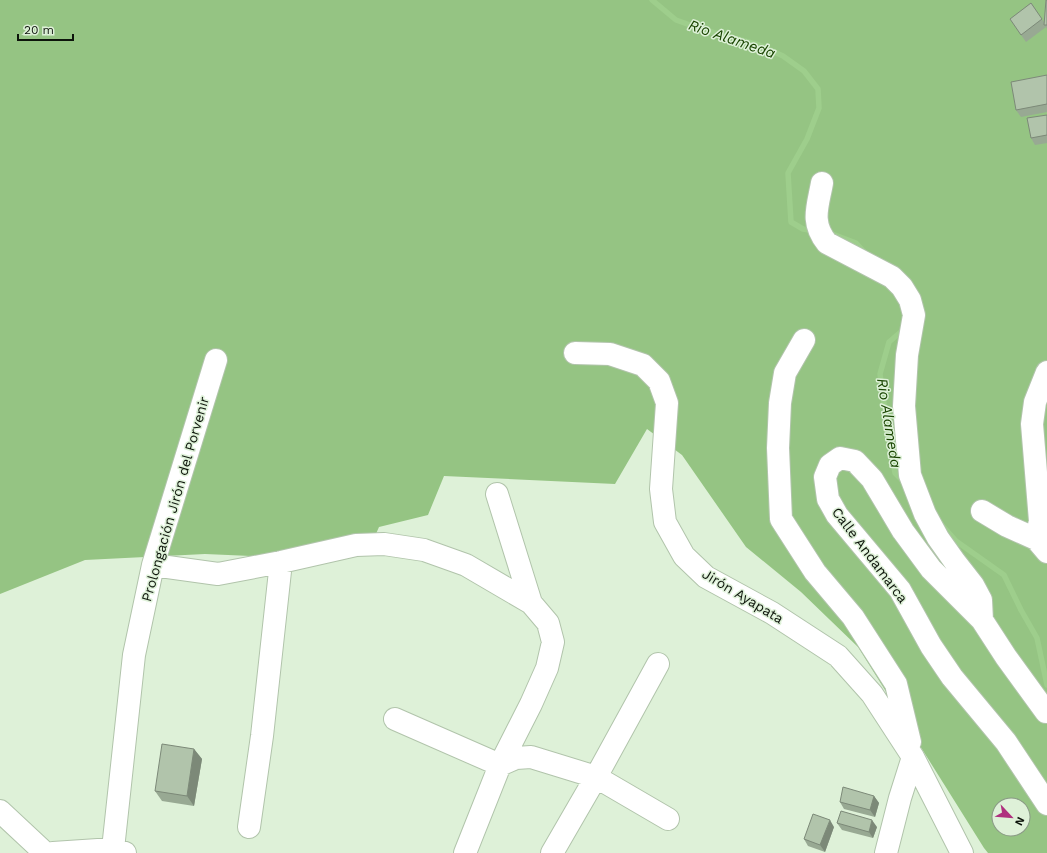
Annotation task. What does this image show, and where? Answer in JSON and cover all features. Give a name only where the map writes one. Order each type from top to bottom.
[{"type":"street","points":[[822,183],[816,213],[816,222],[820,234],[827,243],[892,277],[902,287],[910,300],[914,315],[908,355],[904,406],[910,474],[925,514],[938,538],[973,585],[980,600],[982,620]]},
{"type":"street","points":[[804,340],[785,374],[780,403],[778,448],[781,519],[815,572],[853,617],[896,684],[913,757],[900,798],[886,853]]},
{"type":"street","name":"Jirón Ayapata","points":[[575,353],[610,354],[644,365],[659,381],[667,403],[662,489],[665,522],[684,556],[706,577],[772,613],[838,656],[872,694],[913,757],[962,853]]},
{"type":"street","name":"Prolongación Jirón del Porvenir","points":[[116,852],[134,655],[153,565],[216,360]]},
{"type":"street","points":[[1042,545],[1032,424],[1034,402],[1047,372]]},
{"type":"street","name":"Calle Andamarca","points":[[1046,712],[1006,657],[982,620],[931,569],[903,531],[872,479],[855,461],[840,458],[830,465],[825,478],[828,499],[837,515],[900,590],[931,646],[952,677],[1006,742],[1047,804]]},
{"type":"street","points":[[497,494],[531,603]]},
{"type":"street","points":[[982,511],[1042,545]]},
{"type":"street","points":[[153,565],[218,574],[281,562],[356,545],[384,544],[424,550],[466,565],[531,603],[548,623],[553,642],[547,668],[531,704],[500,765],[465,853]]},
{"type":"street","points":[[249,827],[262,736],[281,562]]},
{"type":"street","points":[[552,853],[658,664]]},
{"type":"street","points":[[395,719],[500,765],[516,758],[531,756],[596,776],[668,819]]},
{"type":"street","points":[[0,811],[45,853]]},
{"type":"street","points":[[53,853],[116,852]]},
{"type":"green space","points":[[0,0],[1047,0],[1047,853],[988,853],[858,647],[801,592],[746,547],[682,455],[647,429],[615,484],[444,476],[428,515],[379,527],[368,552],[251,556],[205,554],[85,560],[0,594]]},
{"type":"building","points":[[1046,0],[1047,25],[1044,25]]},
{"type":"building","points":[[1031,3],[1042,19],[1021,35],[1010,19]]},
{"type":"building","points":[[1047,75],[1047,104],[1016,110],[1011,82]]},
{"type":"building","points":[[1047,115],[1047,135],[1031,138],[1027,118]]},
{"type":"building","points":[[162,744],[194,749],[187,796],[155,791]]},
{"type":"building","points":[[843,787],[874,796],[870,810],[840,802]]},
{"type":"building","points":[[841,811],[872,820],[869,832],[837,823]]},
{"type":"building","points":[[813,814],[830,820],[820,845],[804,839]]},
{"type":"waterway","name":"Rio Alameda","points":[[652,0],[676,20],[704,30],[759,45],[783,56],[804,71],[818,89],[819,108],[807,139],[788,173],[791,222],[803,229],[815,231]]},
{"type":"waterway","name":"Rio Alameda","points":[[827,232],[856,243],[866,254]]},
{"type":"waterway","name":"Rio Alameda","points":[[903,326],[903,330],[889,342],[880,374],[895,473],[904,482]]},
{"type":"waterway","name":"Rio Alameda","points":[[941,524],[956,541],[1004,575],[1037,638],[1047,685]]}]
